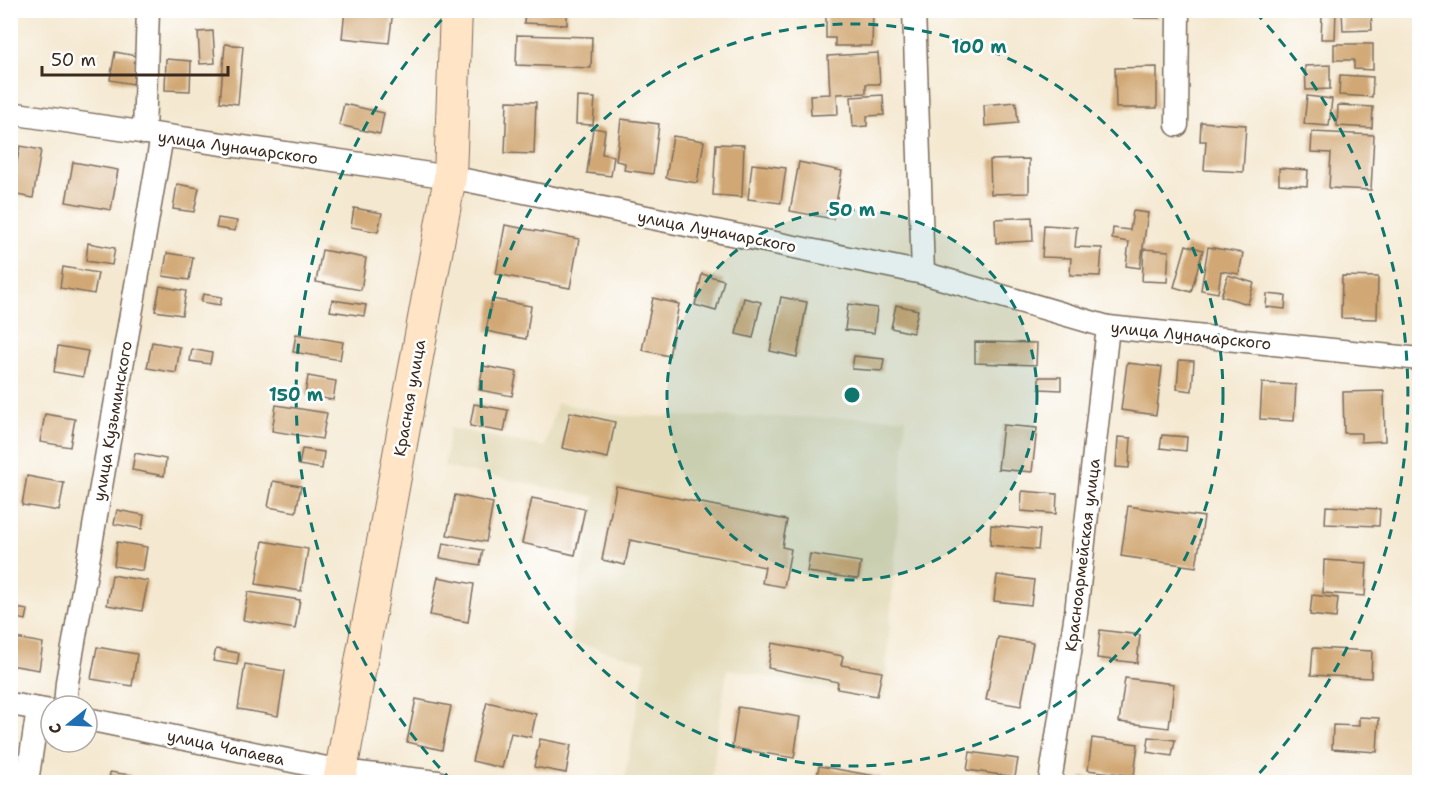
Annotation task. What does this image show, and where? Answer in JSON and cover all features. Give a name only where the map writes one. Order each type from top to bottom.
[{"type":"main road","name":"Красная улица","points":[[340,777],[450,177],[456,10]]},
{"type":"street","name":"улица Кузьминского","points":[[66,694],[153,134],[148,10]]},
{"type":"street","points":[[914,10],[923,273]]},
{"type":"street","points":[[1177,125],[1178,10]]},
{"type":"street","name":"улица Луначарского","points":[[10,113],[450,177],[923,273],[1108,327],[1419,359]]},
{"type":"street","name":"Красноармейская улица","points":[[1050,783],[1076,613],[1108,327]]},
{"type":"street","points":[[10,704],[39,709]]},
{"type":"street","name":"улица Чапаева","points":[[99,722],[340,777],[438,783]]},
{"type":"street","points":[[27,783],[39,731]]},
{"type":"shaded area","points":[[557,403],[625,416],[906,418],[884,699],[727,669],[711,782],[624,782],[646,661],[569,642],[595,497],[444,467],[450,428],[545,447]]},
{"type":"building","points":[[345,10],[393,10],[389,43],[342,38]]},
{"type":"building","points":[[525,10],[567,10],[567,25],[524,23]]},
{"type":"building","points":[[826,10],[873,10],[872,46],[835,46],[835,38],[826,38]]},
{"type":"building","points":[[970,10],[997,10],[997,14],[970,15]]},
{"type":"building","points":[[1134,10],[1159,10],[1159,18],[1134,18]]},
{"type":"building","points":[[1312,10],[1336,10],[1335,39],[1321,39],[1322,15],[1312,15]]},
{"type":"building","points":[[1342,10],[1371,10],[1372,30],[1343,31]]},
{"type":"building","points":[[213,31],[215,63],[200,64],[198,32]]},
{"type":"building","points":[[517,35],[592,37],[591,68],[516,65]]},
{"type":"building","points":[[225,44],[243,46],[238,104],[220,102]]},
{"type":"building","points":[[1334,44],[1373,44],[1373,70],[1354,69],[1354,60],[1334,60]]},
{"type":"building","points":[[115,52],[137,56],[133,84],[110,80]]},
{"type":"building","points":[[878,53],[880,84],[866,84],[866,93],[837,94],[838,114],[811,115],[810,95],[830,94],[828,56]]},
{"type":"building","points":[[166,59],[191,61],[190,91],[165,90]]},
{"type":"building","points":[[1330,65],[1330,89],[1306,90],[1305,66]]},
{"type":"building","points":[[1157,67],[1157,108],[1116,108],[1115,68]]},
{"type":"building","points":[[1340,75],[1373,77],[1372,97],[1339,95]]},
{"type":"building","points":[[883,95],[884,115],[867,116],[867,126],[853,127],[851,97]]},
{"type":"building","points":[[1307,96],[1332,99],[1329,126],[1304,124]]},
{"type":"building","points":[[577,97],[595,98],[593,125],[576,124]]},
{"type":"building","points":[[507,101],[536,102],[534,154],[505,153]]},
{"type":"building","points":[[1016,102],[1018,123],[985,126],[984,105]]},
{"type":"building","points":[[344,104],[384,113],[380,134],[339,125]]},
{"type":"building","points":[[1338,105],[1373,107],[1372,128],[1337,126]]},
{"type":"building","points":[[621,119],[659,124],[653,174],[624,170],[625,163],[616,161]]},
{"type":"building","points":[[1201,122],[1246,125],[1243,172],[1204,170],[1206,141],[1200,141]]},
{"type":"building","points":[[593,128],[605,130],[602,154],[614,156],[611,176],[587,173]]},
{"type":"building","points":[[1312,132],[1374,135],[1371,190],[1329,188],[1331,153],[1311,152]]},
{"type":"building","points":[[673,136],[704,141],[697,183],[666,178]]},
{"type":"building","points":[[716,144],[744,145],[742,197],[713,195]]},
{"type":"building","points":[[20,146],[41,150],[33,198],[11,194]]},
{"type":"building","points":[[1029,159],[1029,193],[991,194],[990,160]]},
{"type":"building","points":[[73,162],[118,170],[111,210],[66,202]]},
{"type":"building","points":[[799,162],[842,171],[833,219],[790,211]]},
{"type":"building","points":[[752,164],[786,168],[781,203],[748,199]]},
{"type":"building","points":[[1279,168],[1308,170],[1307,186],[1279,184]]},
{"type":"building","points":[[177,184],[199,188],[194,212],[173,209]]},
{"type":"building","points":[[354,208],[382,213],[378,232],[351,227]]},
{"type":"building","points":[[1133,211],[1148,213],[1140,268],[1126,266],[1129,242],[1112,239],[1113,228],[1130,230]]},
{"type":"building","points":[[1032,217],[1033,241],[996,243],[995,219]]},
{"type":"building","points":[[218,218],[237,221],[235,231],[216,228]]},
{"type":"building","points":[[505,225],[579,239],[570,288],[496,274]]},
{"type":"building","points":[[1044,225],[1077,227],[1075,247],[1102,248],[1100,276],[1070,275],[1071,258],[1042,257]]},
{"type":"building","points":[[88,243],[115,248],[112,265],[86,261]]},
{"type":"building","points":[[1186,245],[1203,250],[1191,292],[1174,287]]},
{"type":"building","points":[[1208,247],[1243,253],[1239,274],[1221,271],[1218,293],[1201,290]]},
{"type":"building","points":[[1144,249],[1169,251],[1167,282],[1142,281]]},
{"type":"building","points":[[322,250],[366,258],[361,290],[316,282]]},
{"type":"building","points":[[167,253],[193,257],[189,280],[163,276]]},
{"type":"building","points":[[63,267],[98,273],[94,294],[60,288]]},
{"type":"building","points":[[702,274],[724,280],[716,311],[695,305]]},
{"type":"building","points":[[1228,275],[1254,283],[1248,304],[1221,296]]},
{"type":"building","points":[[1342,276],[1378,277],[1377,319],[1341,318]]},
{"type":"building","points":[[160,286],[186,291],[182,315],[155,311]]},
{"type":"building","points":[[203,294],[222,297],[220,305],[201,302]]},
{"type":"building","points":[[1267,294],[1286,296],[1285,309],[1266,307]]},
{"type":"building","points":[[781,297],[807,302],[797,357],[770,351]]},
{"type":"building","points":[[653,298],[679,304],[669,356],[642,350]]},
{"type":"building","points":[[744,298],[761,302],[753,338],[736,334]]},
{"type":"building","points":[[492,299],[531,306],[526,339],[486,331]]},
{"type":"building","points":[[332,300],[366,305],[364,316],[330,311]]},
{"type":"building","points":[[848,304],[877,308],[874,333],[845,330]]},
{"type":"building","points":[[896,305],[918,310],[913,333],[891,328]]},
{"type":"building","points":[[296,334],[343,342],[340,360],[293,352]]},
{"type":"building","points":[[152,342],[180,347],[176,373],[147,368]]},
{"type":"building","points":[[975,342],[1037,343],[1036,365],[975,363]]},
{"type":"building","points":[[58,346],[88,351],[83,377],[54,372]]},
{"type":"building","points":[[192,349],[212,353],[210,364],[190,361]]},
{"type":"building","points":[[854,356],[884,359],[882,371],[852,369]]},
{"type":"building","points":[[1179,360],[1194,361],[1192,391],[1177,389]]},
{"type":"building","points":[[1127,363],[1162,367],[1156,415],[1121,410]]},
{"type":"building","points":[[483,366],[517,372],[512,396],[479,390]]},
{"type":"building","points":[[308,376],[336,381],[333,400],[305,395]]},
{"type":"building","points":[[1039,377],[1061,377],[1061,390],[1039,389]]},
{"type":"building","points":[[1262,383],[1296,385],[1294,421],[1260,419]]},
{"type":"building","points":[[1384,391],[1385,441],[1361,442],[1361,433],[1344,433],[1343,392]]},
{"type":"building","points":[[474,404],[508,410],[504,432],[470,426]]},
{"type":"building","points":[[276,405],[327,413],[322,439],[272,431]]},
{"type":"building","points":[[570,412],[615,422],[608,458],[562,448]]},
{"type":"building","points":[[45,414],[75,419],[70,447],[40,442]]},
{"type":"building","points":[[1003,425],[1037,428],[1032,472],[998,469]]},
{"type":"building","points":[[1162,435],[1187,437],[1186,451],[1160,448]]},
{"type":"building","points":[[1118,437],[1131,438],[1129,468],[1116,467]]},
{"type":"building","points":[[302,449],[324,452],[322,469],[299,465]]},
{"type":"building","points":[[135,453],[166,459],[164,476],[132,470]]},
{"type":"building","points":[[27,476],[64,483],[59,511],[22,505]]},
{"type":"building","points":[[273,481],[301,486],[296,512],[268,507]]},
{"type":"building","points":[[616,486],[787,520],[782,547],[791,549],[784,587],[762,583],[765,567],[630,540],[625,565],[602,560]]},
{"type":"building","points":[[1022,491],[1057,494],[1056,514],[1021,511]]},
{"type":"building","points":[[455,495],[493,503],[486,542],[447,535]]},
{"type":"building","points":[[532,498],[585,509],[575,555],[522,543]]},
{"type":"building","points":[[1128,506],[1204,517],[1196,567],[1121,556]]},
{"type":"building","points":[[1326,506],[1380,509],[1379,526],[1325,524]]},
{"type":"building","points":[[117,510],[144,515],[142,529],[114,524]]},
{"type":"building","points":[[991,525],[1040,530],[1038,550],[990,545]]},
{"type":"building","points":[[263,541],[308,549],[301,591],[256,584]]},
{"type":"building","points":[[117,542],[147,547],[143,571],[114,566]]},
{"type":"building","points":[[443,543],[483,550],[480,565],[440,558]]},
{"type":"building","points":[[810,554],[861,562],[858,579],[807,572]]},
{"type":"building","points":[[1324,560],[1367,563],[1365,596],[1323,593]]},
{"type":"building","points":[[112,575],[148,581],[142,611],[107,605]]},
{"type":"building","points":[[997,575],[1034,580],[1031,605],[994,601]]},
{"type":"building","points":[[438,577],[474,584],[468,622],[430,615]]},
{"type":"building","points":[[248,592],[300,600],[295,629],[243,620]]},
{"type":"building","points":[[1312,595],[1338,598],[1336,618],[1310,615]]},
{"type":"building","points":[[10,607],[28,610],[26,620],[10,617]]},
{"type":"building","points":[[1100,630],[1140,635],[1137,663],[1097,658]]},
{"type":"building","points":[[10,637],[43,643],[39,670],[10,665]]},
{"type":"building","points":[[998,637],[1033,643],[1021,706],[986,700]]},
{"type":"building","points":[[772,643],[843,656],[841,665],[882,672],[877,696],[837,689],[838,682],[768,668]]},
{"type":"building","points":[[97,647],[137,654],[132,686],[91,679]]},
{"type":"building","points":[[1313,648],[1372,651],[1371,678],[1311,675]]},
{"type":"building","points":[[216,649],[239,653],[237,665],[213,661]]},
{"type":"building","points":[[245,664],[285,671],[278,716],[238,709]]},
{"type":"building","points":[[1125,678],[1174,684],[1169,728],[1119,722]]},
{"type":"building","points":[[416,699],[451,706],[442,750],[407,742]]},
{"type":"building","points":[[487,702],[536,714],[531,737],[511,733],[502,768],[472,761]]},
{"type":"building","points":[[738,707],[800,717],[794,758],[732,748]]},
{"type":"building","points":[[1359,717],[1379,718],[1377,752],[1332,749],[1333,725],[1359,726]]},
{"type":"building","points":[[1149,737],[1175,740],[1172,756],[1147,752]]},
{"type":"building","points":[[1092,738],[1138,744],[1134,776],[1088,770]]},
{"type":"building","points":[[540,739],[571,745],[566,773],[534,767]]},
{"type":"building","points":[[970,752],[1018,759],[1015,777],[967,770]]},
{"type":"building","points":[[819,766],[881,777],[880,782],[816,782]]},
{"type":"building","points":[[110,772],[131,775],[129,782],[109,782]]},
{"type":"building","points":[[1082,777],[1113,781],[1113,782],[1081,782]]}]
